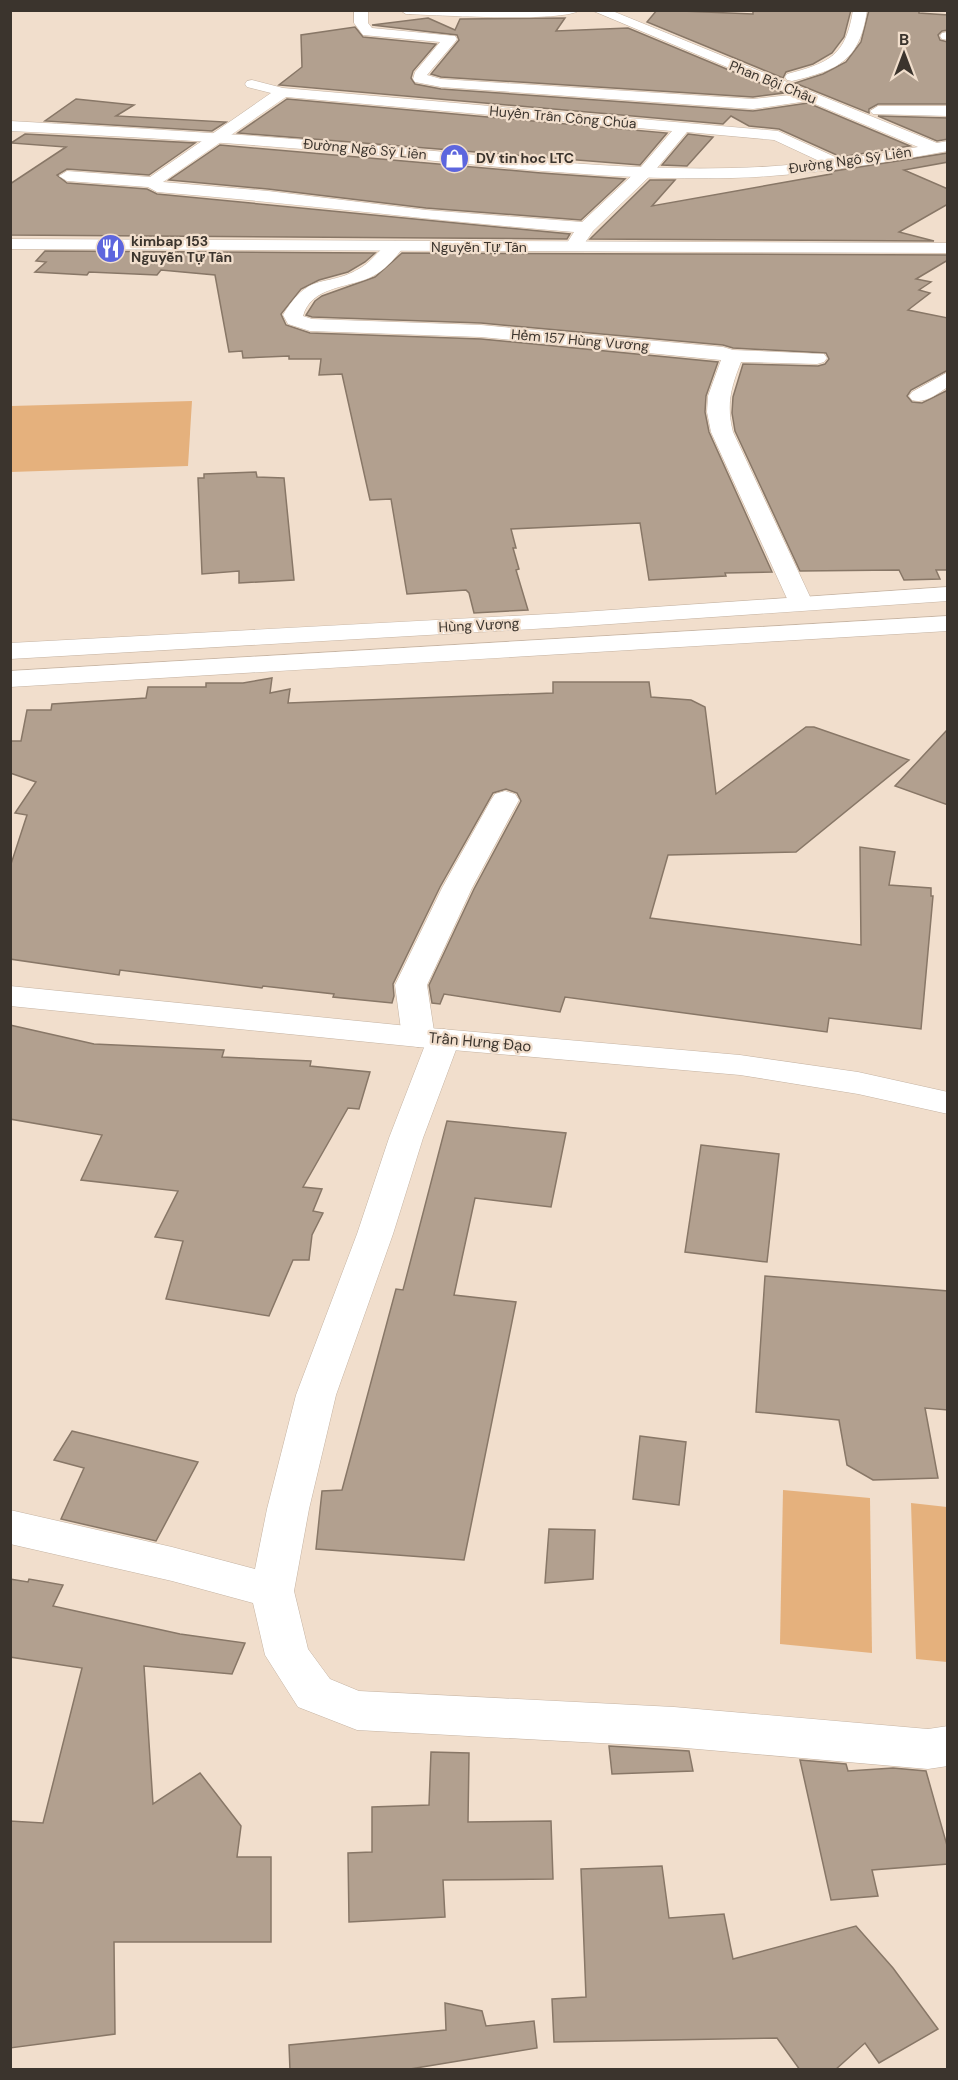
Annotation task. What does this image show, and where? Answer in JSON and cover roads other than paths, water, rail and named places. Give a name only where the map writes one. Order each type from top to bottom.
[{"type":"street","points":[[361,10],[361,23],[368,32],[450,39],[420,75],[420,79],[753,104],[808,96]]},
{"type":"street","points":[[406,10],[550,13],[574,10]]},
{"type":"street","name":"Phan Bội Châu","points":[[597,10],[808,96],[944,147]]},
{"type":"street","name":"Phan Bội Châu","points":[[625,10],[878,111],[944,147]]},
{"type":"street","points":[[770,80],[792,77],[838,62],[858,32],[860,10]]},
{"type":"street","name":"Huyền Trân Công Chúa","points":[[252,84],[283,92],[778,136],[838,164]]},
{"type":"street","points":[[67,176],[153,182],[222,137],[283,92]]},
{"type":"street","points":[[878,111],[948,111]]},
{"type":"street","name":"Đường Ngô Sỹ Liên","points":[[10,126],[222,137],[646,171],[700,173],[764,171],[838,164],[944,147]]},
{"type":"street","points":[[573,247],[586,228],[646,171],[684,126]]},
{"type":"street","points":[[153,182],[157,187],[268,196],[426,215],[586,228]]},
{"type":"street","points":[[391,246],[426,215]]},
{"type":"street","name":"Nguyễn Tự Tân","points":[[10,244],[948,248]]},
{"type":"street","name":"Hẻm 157 Hùng Vương","points":[[391,246],[375,267],[362,274],[318,286],[299,303],[293,315],[295,320],[310,325],[540,335],[723,353],[730,356]]},
{"type":"street","points":[[801,603],[722,432],[716,410],[719,391],[732,361],[730,356],[817,358]]},
{"type":"street","points":[[919,396],[948,378]]},
{"type":"street","name":"Hùng Vương","points":[[10,651],[748,608],[948,594]]},
{"type":"street","points":[[748,608],[760,634]]},
{"type":"street","name":"Hùng Vương","points":[[10,679],[948,623]]},
{"type":"street","points":[[505,800],[457,888],[411,985],[431,1038],[406,1138],[375,1234],[316,1395],[288,1509],[272,1591],[287,1655],[315,1693],[357,1710],[674,1727],[928,1749],[948,1746]]},
{"type":"street","name":"Trần Hưng Đạo","points":[[10,996],[431,1038],[740,1065],[858,1083],[948,1102]]},
{"type":"street","points":[[10,1527],[172,1564],[272,1591]]},
{"type":"place","name":"DV tin hoc LTC","points":[[455,158]]},
{"type":"place","name":"kimbap 153 Nguyễn Tự Tân","points":[[110,249]]}]
